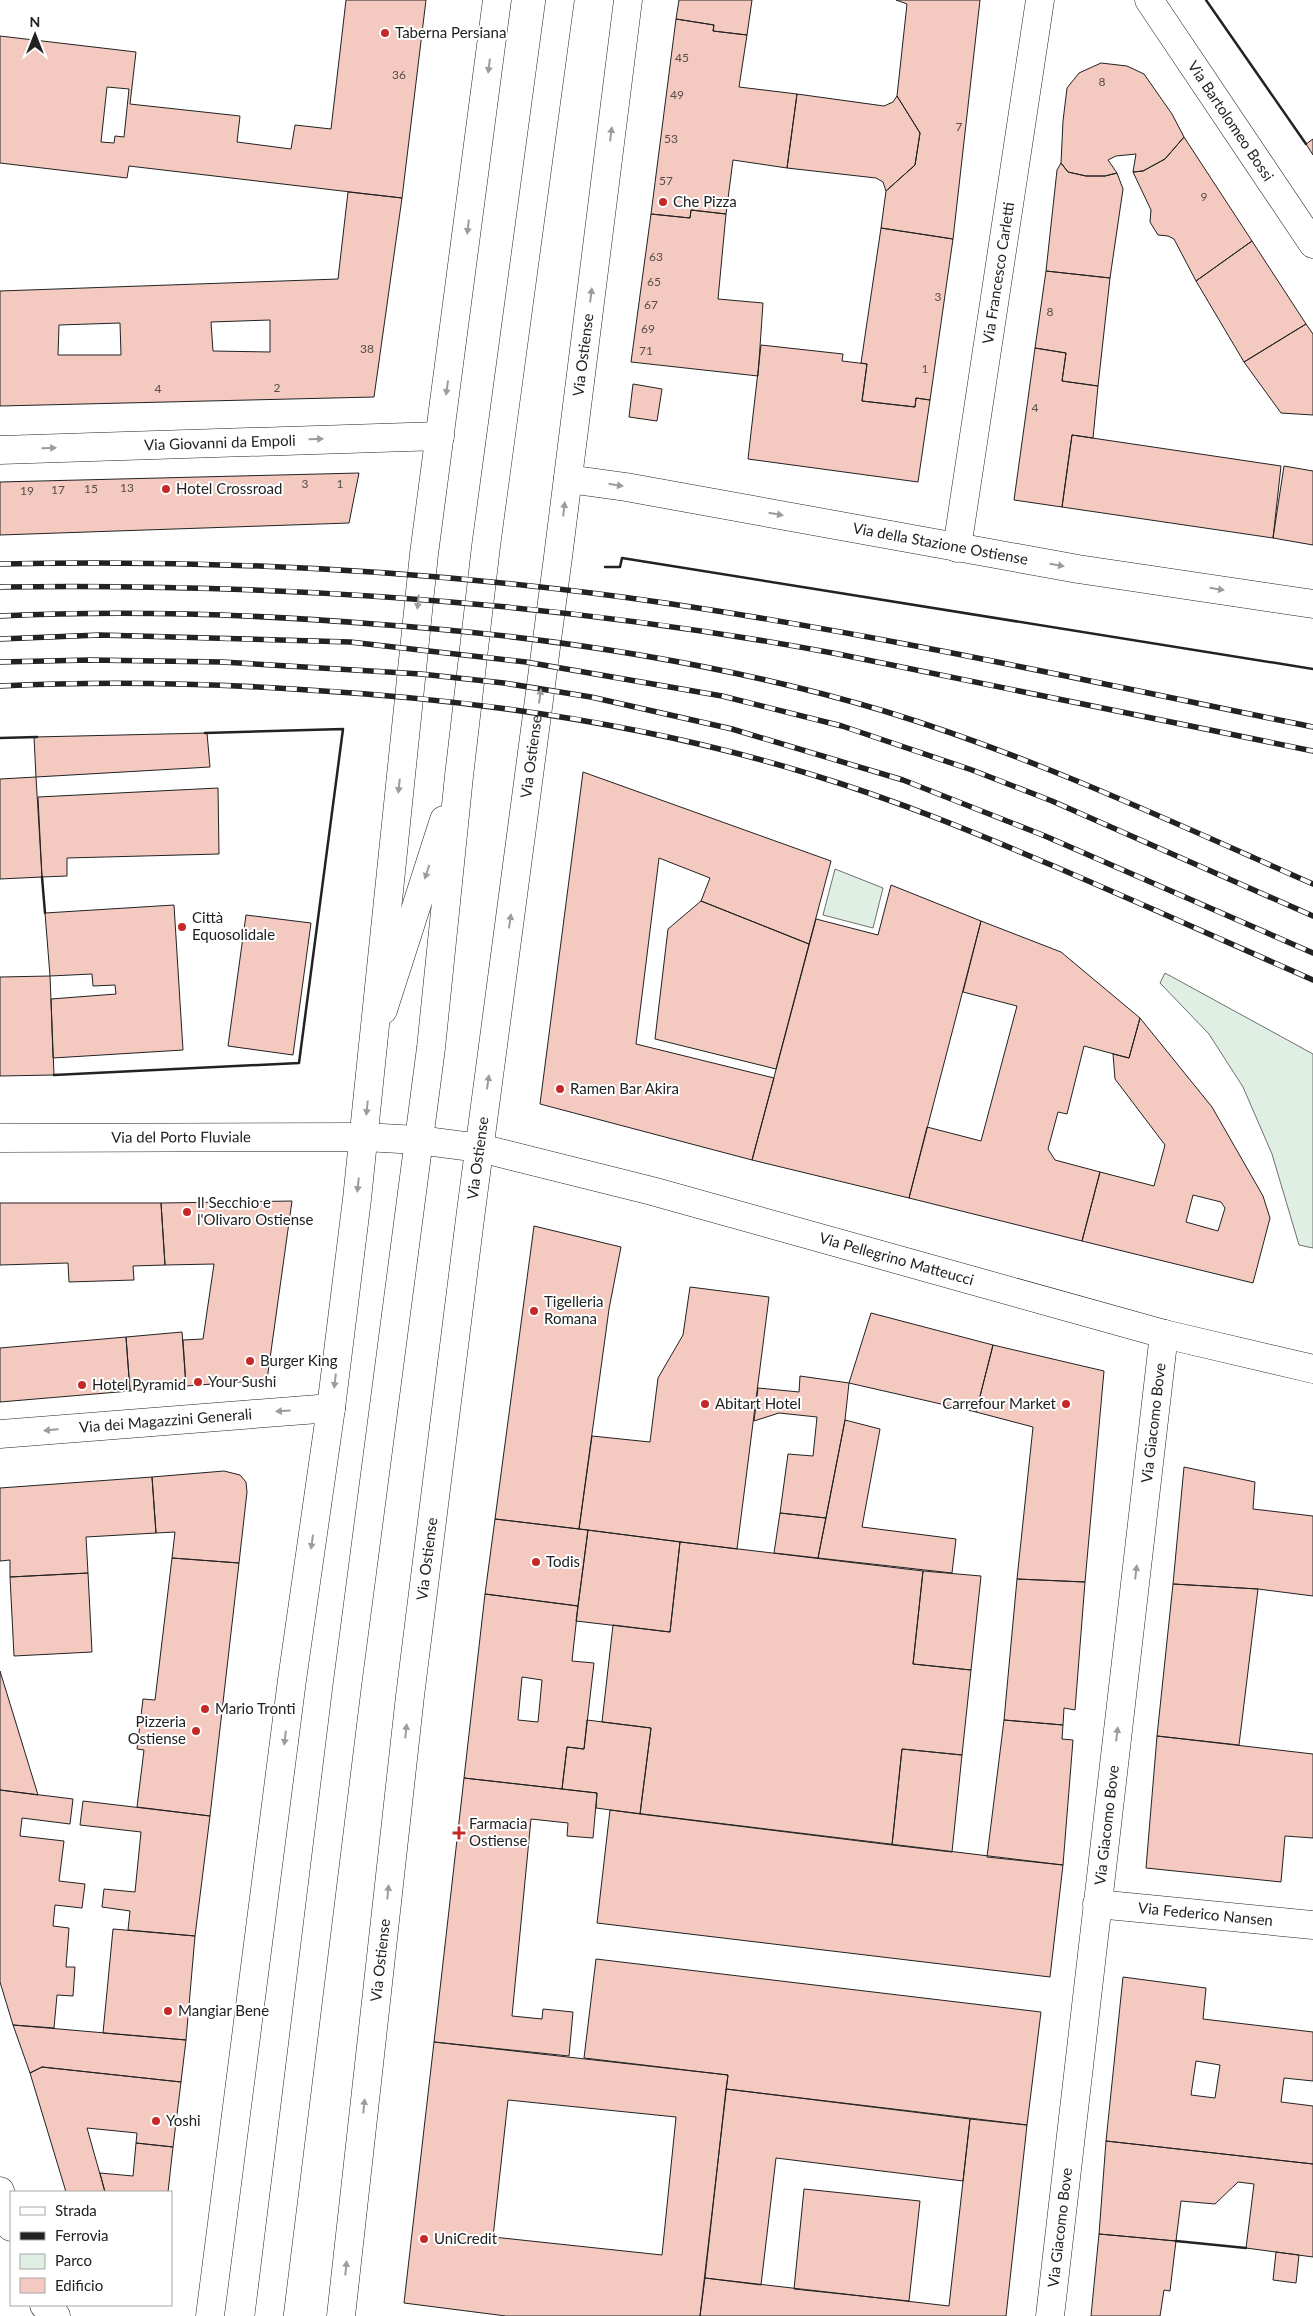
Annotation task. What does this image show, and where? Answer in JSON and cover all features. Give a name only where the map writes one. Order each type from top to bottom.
[{"type":"main road","points":[[210,2316],[292,1680],[331,1408],[364,1137],[424,554],[497,0]]},
{"type":"main road","points":[[269,2316],[431,1048],[452,861],[459,776],[486,546],[560,0]]},
{"type":"main road","name":"Via Ostiense","points":[[341,2316],[410,1696],[568,480],[628,0]]},
{"type":"main road","name":"Via Francesco Carletti","points":[[957,548],[1040,0]]},
{"type":"main road","name":"Via Bartolomeo Bossi","points":[[1149,0],[1313,244]]},
{"type":"main road","name":"Via Giovanni da Empoli","points":[[0,450],[440,436]]},
{"type":"main road","name":"Via della Stazione Ostiense","points":[[568,480],[626,487],[957,548],[1313,604]]},
{"type":"main road","points":[[374,1040],[459,776]]},
{"type":"main road","points":[[364,1137],[418,1140]]},
{"type":"main road","name":"Via del Porto Fluviale","points":[[0,1138],[364,1137]]},
{"type":"main road","name":"Via Pellegrino Matteucci","points":[[418,1140],[480,1148],[652,1191],[1164,1334],[1313,1369]]},
{"type":"main road","name":"Via Giacomo Bove","points":[[1050,2316],[1164,1334]]},
{"type":"main road","name":"Via dei Magazzini Generali","points":[[0,1434],[331,1408]]},
{"type":"main road","name":"Via Federico Nansen","points":[[1097,1904],[1313,1925]]},
{"type":"main road","points":[[0,2191],[10,2224]]},
{"type":"main road","points":[[45,2306],[56,2316]]},
{"type":"green space","points":[[835,869],[883,888],[873,928],[823,915]]},
{"type":"green space","points":[[1165,973],[1313,1054],[1313,1248],[1299,1245],[1272,1154],[1243,1087],[1209,1034],[1160,983]]},
{"type":"building","points":[[346,0],[426,0],[402,198],[129,166],[127,178],[0,163],[0,36],[136,52],[130,104],[240,116],[237,142],[291,149],[295,125],[331,129]],"holes":[[[107,87],[129,89],[124,137],[115,136],[114,143],[101,142]]]},
{"type":"building","points":[[679,0],[752,0],[747,35],[713,31],[714,25],[676,19]]},
{"type":"building","points":[[896,0],[980,0],[953,239],[881,228],[886,191],[915,165],[920,133],[897,96],[907,4]]},
{"type":"building","points":[[676,19],[714,25],[713,31],[747,35],[739,87],[797,94],[787,168],[733,160],[726,214],[691,210],[690,218],[651,214]]},
{"type":"building","points":[[1101,63],[1127,66],[1144,74],[1172,114],[1184,137],[1165,159],[1143,171],[1133,172],[1136,154],[1116,156],[1108,160],[1117,173],[1105,176],[1086,176],[1068,172],[1061,163],[1067,88],[1079,73]]},
{"type":"building","points":[[797,94],[884,106],[893,102],[897,96],[920,133],[915,165],[886,191],[883,182],[876,178],[787,168]]},
{"type":"building","points":[[1184,137],[1252,241],[1196,281],[1174,239],[1158,235],[1150,222],[1151,210],[1133,172],[1143,171],[1165,159]]},
{"type":"building","points":[[1313,139],[1313,155],[1306,144]]},
{"type":"building","points":[[1061,163],[1068,172],[1086,176],[1105,176],[1117,173],[1123,189],[1110,278],[1046,271],[1057,170]]},
{"type":"building","points":[[348,192],[402,198],[374,397],[0,406],[0,291],[338,279]],"holes":[[[270,320],[270,352],[213,351],[211,322]],[[120,323],[121,355],[58,355],[59,325]]]},
{"type":"building","points":[[691,210],[726,214],[718,299],[763,303],[758,376],[631,362],[651,214],[690,218]]},
{"type":"building","points":[[881,228],[953,239],[930,400],[916,398],[915,407],[862,401],[867,364],[861,363]]},
{"type":"building","points":[[1252,241],[1306,324],[1244,362],[1196,281]]},
{"type":"building","points":[[1046,271],[1110,278],[1098,386],[1062,381],[1066,353],[1035,348]]},
{"type":"building","points":[[1306,324],[1313,334],[1313,415],[1281,413],[1244,362]]},
{"type":"building","points":[[761,345],[843,354],[842,361],[867,364],[862,401],[915,407],[916,398],[930,400],[918,482],[748,459]]},
{"type":"building","points":[[1035,348],[1066,353],[1062,381],[1098,386],[1093,438],[1072,435],[1062,507],[1014,500]]},
{"type":"building","points":[[633,384],[662,389],[657,421],[629,417]]},
{"type":"building","points":[[1072,435],[1281,466],[1273,538],[1062,507]]},
{"type":"building","points":[[1284,466],[1313,471],[1313,545],[1273,538]]},
{"type":"building","points":[[359,473],[349,523],[0,535],[0,482]]},
{"type":"building","points":[[207,733],[210,767],[36,777],[34,737]]},
{"type":"building","points":[[583,772],[831,861],[809,944],[701,901],[710,878],[659,858],[636,1044],[774,1078],[752,1160],[540,1104]]},
{"type":"building","points":[[36,777],[42,877],[0,879],[0,779]]},
{"type":"building","points":[[218,788],[219,854],[67,858],[67,876],[42,877],[38,797]]},
{"type":"building","points":[[891,885],[981,921],[909,1198],[752,1160],[816,919],[878,935]]},
{"type":"building","points":[[701,901],[809,944],[776,1069],[655,1039],[668,929]]},
{"type":"building","points":[[174,905],[183,1050],[53,1058],[51,999],[116,994],[115,985],[93,986],[92,974],[50,976],[45,913]]},
{"type":"building","points":[[246,915],[311,923],[293,1055],[228,1046]]},
{"type":"building","points":[[981,921],[1061,952],[1140,1018],[1129,1058],[1084,1046],[1067,1114],[1058,1112],[1048,1149],[1055,1160],[1100,1172],[1082,1241],[909,1198],[927,1127],[981,1141],[1017,1006],[963,992]]},
{"type":"building","points":[[50,976],[54,1075],[0,1076],[0,977]]},
{"type":"building","points":[[1140,1018],[1212,1107],[1263,1196],[1270,1218],[1253,1283],[1082,1241],[1100,1172],[1154,1186],[1165,1145],[1115,1079],[1113,1054],[1129,1058]],"holes":[[[1193,1195],[1221,1202],[1225,1208],[1218,1231],[1186,1222]]]},
{"type":"building","points":[[292,1201],[267,1380],[186,1386],[183,1340],[203,1339],[214,1264],[165,1265],[161,1203]]},
{"type":"building","points":[[0,1203],[161,1203],[165,1265],[133,1266],[134,1280],[69,1282],[68,1263],[0,1265]]},
{"type":"building","points":[[534,1226],[621,1247],[609,1309],[579,1529],[495,1519]]},
{"type":"building","name":"Abitart Hotel","points":[[690,1287],[769,1297],[737,1549],[579,1529],[592,1436],[650,1442],[658,1378],[683,1335]]},
{"type":"building","points":[[871,1313],[993,1345],[976,1412],[849,1383]]},
{"type":"building","points":[[182,1332],[186,1386],[130,1391],[126,1337]]},
{"type":"building","points":[[126,1337],[130,1391],[0,1402],[0,1348]]},
{"type":"building","points":[[993,1345],[1104,1371],[1085,1582],[1017,1579],[1033,1427],[976,1412]]},
{"type":"building","points":[[800,1376],[849,1383],[845,1420],[826,1518],[780,1513],[788,1454],[813,1456],[817,1417],[779,1413],[754,1421],[758,1388],[799,1392]]},
{"type":"building","points":[[845,1420],[880,1429],[862,1527],[956,1539],[952,1573],[818,1558]]},
{"type":"building","points":[[1184,1467],[1255,1482],[1253,1509],[1313,1516],[1313,1596],[1258,1589],[1173,1584]]},
{"type":"building","points":[[224,1471],[240,1475],[246,1482],[247,1492],[239,1563],[172,1558],[175,1532],[156,1533],[152,1477]]},
{"type":"building","points":[[152,1477],[156,1533],[86,1537],[88,1573],[10,1577],[10,1560],[0,1561],[0,1488]]},
{"type":"building","points":[[780,1513],[826,1518],[818,1558],[774,1553]]},
{"type":"building","name":"Todis","points":[[495,1519],[588,1530],[578,1606],[485,1594]]},
{"type":"building","points":[[588,1530],[680,1542],[670,1632],[576,1621]]},
{"type":"building","points":[[680,1542],[923,1571],[913,1664],[971,1670],[962,1755],[902,1749],[892,1845],[640,1814],[651,1728],[602,1722],[613,1625],[670,1632]]},
{"type":"building","points":[[172,1558],[239,1563],[210,1816],[137,1807],[144,1750],[137,1749],[143,1699],[155,1700]]},
{"type":"building","points":[[923,1571],[981,1576],[971,1670],[913,1664]]},
{"type":"building","points":[[88,1573],[92,1652],[14,1656],[10,1577]]},
{"type":"building","points":[[1017,1579],[1085,1582],[1075,1710],[1064,1708],[1063,1725],[1004,1720]]},
{"type":"building","points":[[1173,1584],[1258,1589],[1239,1745],[1157,1736]]},
{"type":"building","points":[[485,1594],[578,1606],[572,1661],[594,1663],[584,1749],[567,1747],[562,1789],[464,1778]],"holes":[[[522,1677],[542,1680],[538,1722],[518,1720]]]},
{"type":"building","points":[[0,1671],[38,1795],[0,1790]]},
{"type":"building","points":[[587,1720],[651,1728],[640,1814],[596,1808],[597,1793],[562,1789],[567,1747],[584,1749]]},
{"type":"building","points":[[1004,1720],[1063,1725],[1062,1739],[1073,1740],[1063,1865],[987,1857]]},
{"type":"building","points":[[1157,1736],[1313,1754],[1313,1838],[1285,1836],[1281,1882],[1146,1868]]},
{"type":"building","points":[[902,1749],[962,1755],[952,1852],[892,1845]]},
{"type":"building","points":[[464,1778],[597,1793],[593,1838],[567,1836],[568,1823],[531,1819],[512,2016],[542,2019],[543,2009],[573,2012],[569,2056],[434,2042]]},
{"type":"building","points":[[0,1790],[73,1799],[70,1824],[22,1818],[20,1836],[64,1841],[59,1881],[85,1884],[82,1908],[55,1905],[53,1926],[69,1928],[66,1967],[75,1967],[73,1996],[57,1995],[54,2028],[13,2025],[0,1982]]},
{"type":"building","points":[[83,1801],[210,1816],[195,1936],[128,1930],[130,1911],[102,1907],[104,1889],[135,1892],[141,1832],[80,1825]]},
{"type":"building","points":[[610,1810],[1063,1865],[1050,1977],[597,1923]]},
{"type":"building","points":[[113,1929],[195,1936],[186,2040],[103,2033]]},
{"type":"building","points":[[596,1959],[1041,2012],[1027,2125],[726,2089],[728,2075],[584,2058]]},
{"type":"building","points":[[1123,1977],[1206,1988],[1203,2019],[1313,2032],[1313,2081],[1284,2078],[1281,2102],[1313,2106],[1313,2164],[1106,2141]],"holes":[[[1196,2061],[1220,2065],[1215,2098],[1191,2095]]]},
{"type":"building","points":[[13,2025],[186,2040],[181,2082],[42,2067],[30,2073]]},
{"type":"building","points":[[434,2042],[728,2075],[700,2316],[506,2316],[404,2303]],"holes":[[[508,2100],[676,2117],[662,2255],[493,2237]]]},
{"type":"building","points":[[42,2067],[181,2082],[173,2147],[136,2143],[137,2133],[87,2128],[105,2191],[66,2191],[30,2073]]},
{"type":"building","points":[[726,2089],[970,2119],[963,2181],[776,2158],[761,2285],[705,2278]]},
{"type":"building","points":[[970,2119],[1027,2125],[1006,2316],[700,2316],[705,2278],[949,2306]]},
{"type":"building","points":[[1106,2141],[1313,2164],[1313,2257],[1246,2248],[1254,2184],[1238,2182],[1215,2204],[1181,2201],[1176,2241],[1099,2234]]},
{"type":"building","points":[[136,2143],[173,2147],[168,2191],[105,2191],[100,2173],[133,2176]]},
{"type":"building","points":[[804,2189],[920,2201],[909,2301],[794,2289]]},
{"type":"building","points":[[1099,2234],[1176,2241],[1170,2291],[1164,2290],[1160,2316],[1091,2316]]},
{"type":"building","points":[[1276,2252],[1299,2255],[1296,2283],[1273,2280]]},
{"type":"railway","points":[[0,564],[167,563],[250,566],[416,575],[582,592],[665,603],[828,630],[990,660],[1313,727]]},
{"type":"railway","points":[[0,587],[210,588],[315,593],[525,609],[630,621],[838,654],[1313,751]]},
{"type":"railway","points":[[0,616],[94,613],[234,615],[439,629],[567,644],[695,665],[759,678],[884,711],[994,748],[1101,791],[1313,884]]},
{"type":"railway","points":[[0,639],[100,635],[350,642],[526,662],[722,696],[842,726],[972,770],[1052,801],[1313,916]]},
{"type":"railway","points":[[0,662],[90,660],[222,662],[421,674],[504,683],[591,697],[732,729],[903,780],[1045,836],[1313,953]]},
{"type":"railway","points":[[0,686],[115,683],[193,684],[372,694],[436,700],[563,717],[689,742],[813,775],[875,795],[936,818],[1056,867],[1313,980]]},
{"type":"wall","points":[[1206,0],[1306,144]]},
{"type":"wall","points":[[605,567],[620,567],[622,558],[1313,669]]},
{"type":"wall","points":[[54,1075],[299,1063],[343,729],[205,733]]},
{"type":"wall","points":[[0,738],[37,737]]},
{"type":"wall","points":[[42,877],[45,913]]},
{"type":"wall","points":[[1176,2241],[1246,2248]]},
{"type":"place","name":"Taberna Persiana","points":[[385,33]]},
{"type":"place","name":"Che Pizza","points":[[663,202]]},
{"type":"place","name":"Hotel Crossroad","points":[[166,489]]},
{"type":"place","name":"Città Equosolidale","points":[[182,927]]},
{"type":"place","name":"Ramen Bar Akira","points":[[560,1089]]},
{"type":"place","name":"Il Secchio e l'Olivaro Ostiense","points":[[187,1212]]},
{"type":"place","name":"Tigelleria Romana","points":[[534,1311]]},
{"type":"place","name":"Burger King","points":[[250,1361]]},
{"type":"place","name":"Your Sushi","points":[[198,1382]]},
{"type":"place","name":"Hotel Pyramid","points":[[82,1385]]},
{"type":"place","name":"Abitart Hotel","points":[[705,1404]]},
{"type":"place","name":"Carrefour Market","points":[[1066,1404]]},
{"type":"place","name":"Todis","points":[[536,1562]]},
{"type":"place","name":"Mario Tronti","points":[[205,1709]]},
{"type":"place","name":"Pizzeria Ostiense","points":[[196,1731]]},
{"type":"place","name":"Farmacia Ostiense","points":[[459,1833]]},
{"type":"place","name":"Mangiar Bene","points":[[168,2011]]},
{"type":"place","name":"Yoshi","points":[[156,2121]]},
{"type":"place","name":"UniCredit","points":[[424,2239]]}]
